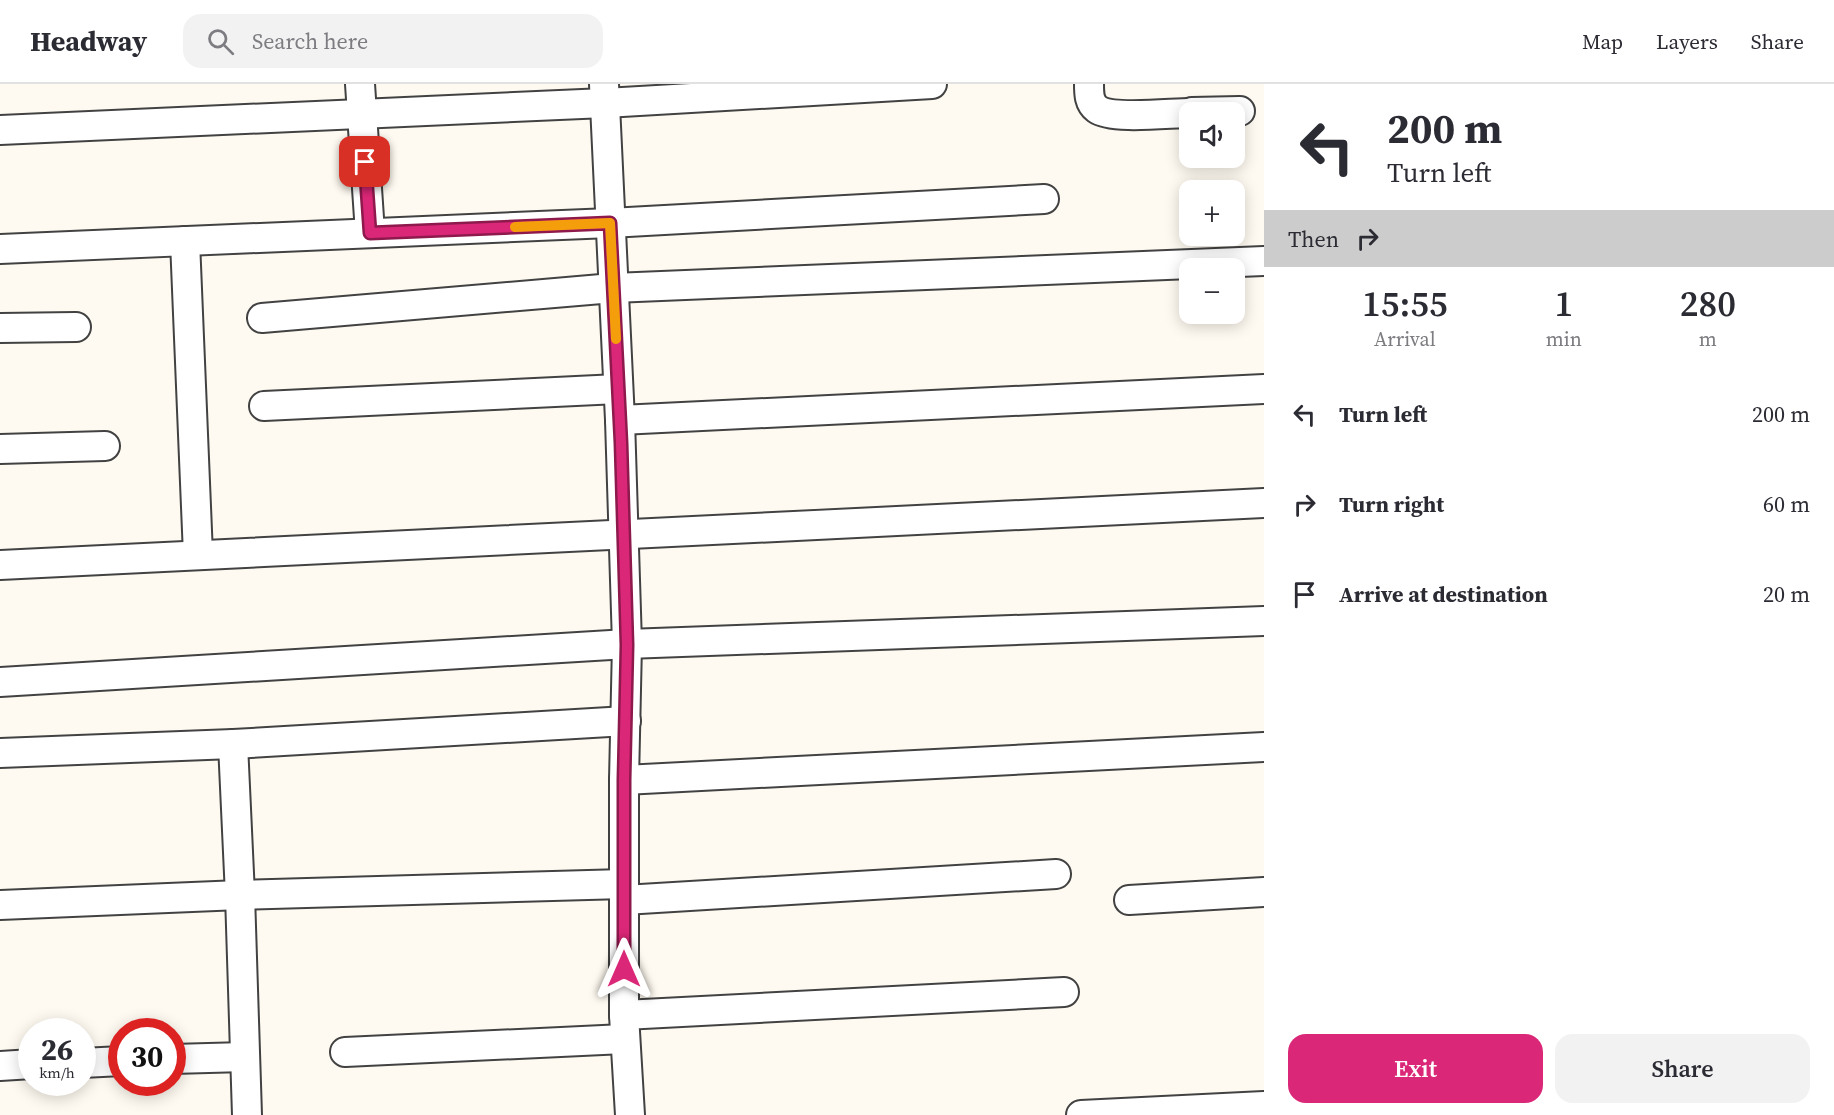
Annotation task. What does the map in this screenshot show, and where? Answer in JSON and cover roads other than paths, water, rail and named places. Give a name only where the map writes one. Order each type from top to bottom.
[{"type":"street","points":[[360,84],[370,233]]},
{"type":"street","points":[[0,130],[362,114],[604,94],[932,84]]},
{"type":"street","points":[[1089,84],[1089,99],[1097,109],[1112,116],[1179,113]]},
{"type":"street","points":[[604,94],[620,420],[627,645],[624,780],[624,1027],[630,1115]]},
{"type":"street","points":[[0,249],[610,223],[1044,199]]},
{"type":"street","points":[[185,241],[198,555]]},
{"type":"street","points":[[262,318],[613,288],[1264,261]]},
{"type":"street","points":[[0,328],[76,327]]},
{"type":"street","points":[[264,406],[618,389]]},
{"type":"street","points":[[620,420],[1264,389]]},
{"type":"street","points":[[0,449],[105,446]]},
{"type":"street","points":[[0,565],[1264,503]]},
{"type":"street","points":[[0,682],[627,645],[1264,621]]},
{"type":"street","points":[[0,753],[233,744],[626,721]]},
{"type":"street","points":[[233,744],[247,1115]]},
{"type":"street","points":[[624,780],[1264,747]]},
{"type":"street","points":[[0,905],[240,895],[624,892],[1056,874]]},
{"type":"street","points":[[1129,900],[1264,892]]},
{"type":"street","points":[[345,1052],[1064,992]]},
{"type":"street","points":[[186,1058],[245,1056]]},
{"type":"street","points":[[0,1066],[18,1065]]},
{"type":"street","points":[[1081,1115],[1264,1106]]}]
